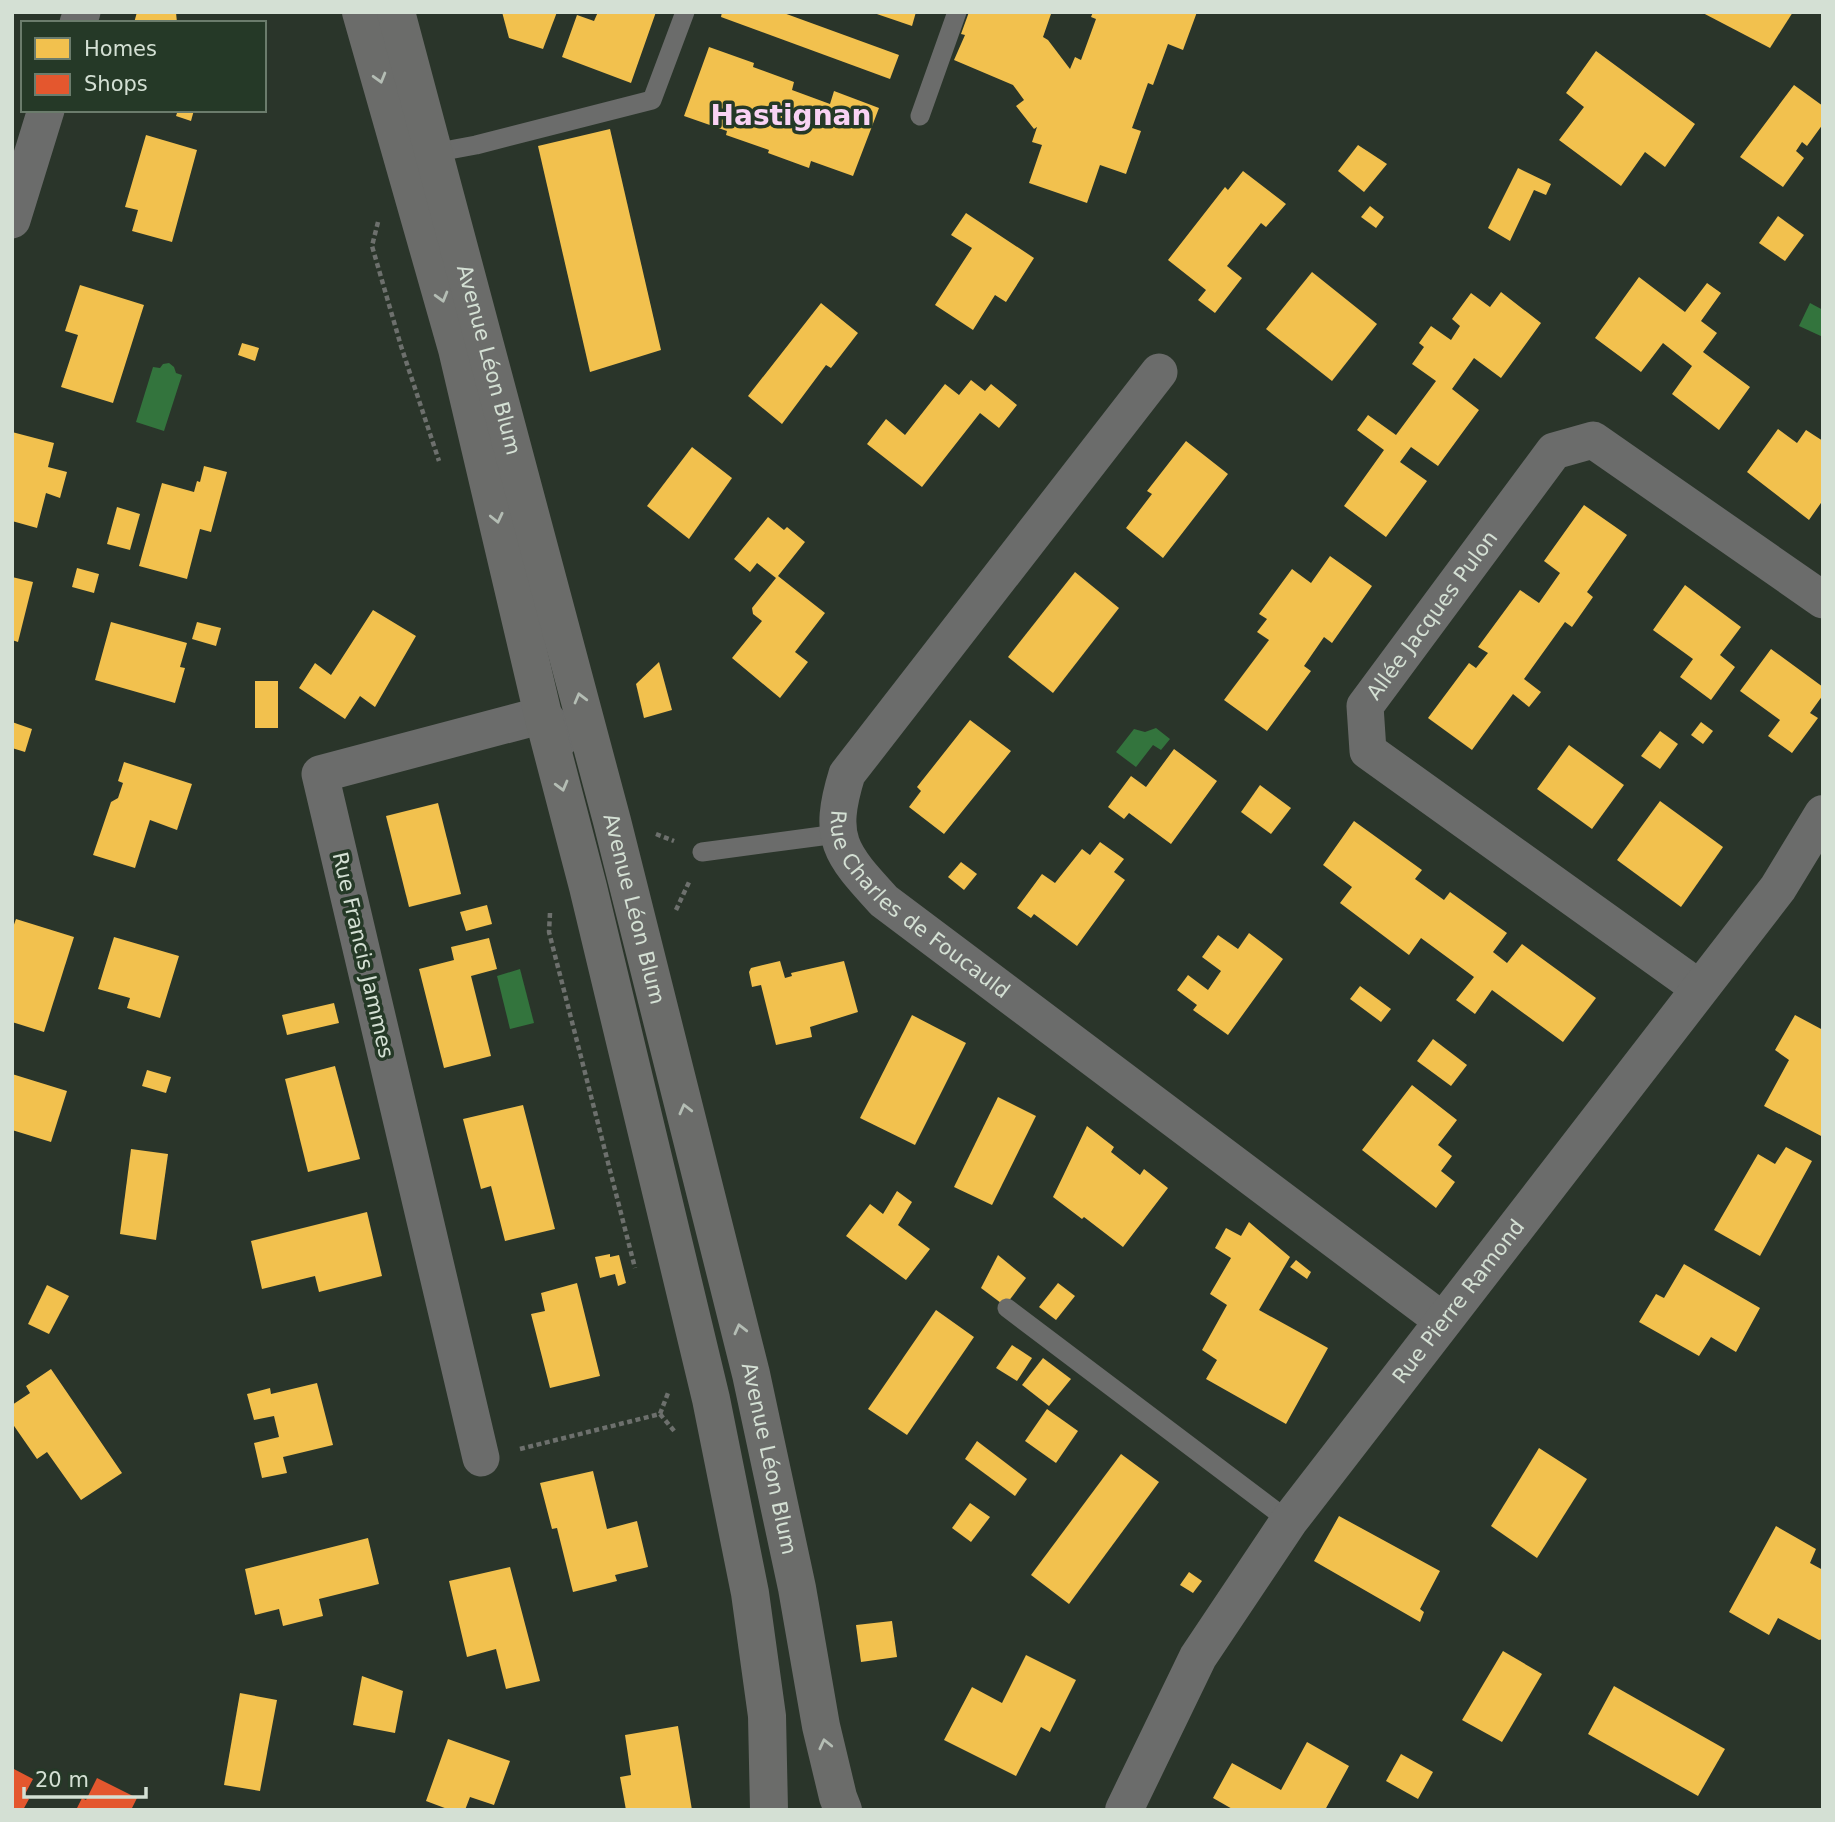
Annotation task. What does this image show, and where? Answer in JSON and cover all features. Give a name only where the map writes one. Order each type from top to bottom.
[{"type":"main road","name":"Avenue Léon Blum","points":[[361,12],[457,349],[543,715],[588,887],[711,1399],[750,1593],[767,1716],[769,1810]]},
{"type":"main road","name":"Avenue Léon Blum","points":[[396,12],[605,793],[751,1374],[797,1588],[821,1726],[843,1810]]},
{"type":"street","points":[[12,220],[45,112]]},
{"type":"street","name":"Rue Charles de Foucauld","points":[[1159,372],[847,774],[838,805],[837,834],[853,868],[884,901],[1443,1321]]},
{"type":"street","name":"Allée Jacques Pulon","points":[[1699,988],[1368,751],[1365,706],[1555,451],[1594,440],[1823,600]]},
{"type":"street","points":[[543,715],[605,793]]},
{"type":"street","name":"Rue Francis Jammes","points":[[481,1458],[320,774],[543,715]]},
{"type":"street","name":"Rue Pierre Ramond","points":[[1124,1810],[1198,1657],[1289,1521],[1778,888],[1823,814]]},
{"type":"lane","points":[[433,153],[476,145],[652,100],[685,12]]},
{"type":"lane","points":[[920,116],[957,12]]},
{"type":"lane","points":[[702,852],[837,834]]},
{"type":"lane","points":[[1007,1308],[1289,1521]]},
{"type":"path","points":[[379,217],[372,246],[439,463]]},
{"type":"path","points":[[675,912],[702,852]]},
{"type":"path","points":[[551,908],[550,932],[635,1269]]},
{"type":"path","points":[[481,1458],[660,1414],[672,1383]]},
{"type":"shaded area","points":[[1810,303],[1823,310],[1823,337],[1799,326]]},
{"type":"shaded area","points":[[169,363],[176,373],[182,375],[164,431],[136,422],[153,367],[160,368]]},
{"type":"shaded area","points":[[1156,728],[1170,739],[1161,750],[1153,745],[1136,767],[1116,752],[1134,729],[1145,732]]},
{"type":"shaded area","points":[[520,969],[534,1023],[510,1029],[497,976]]},
{"type":"building: Homes","points":[[137,12],[176,12],[177,21],[135,21]]},
{"type":"building: Homes","points":[[502,12],[557,12],[543,49],[509,38]]},
{"type":"building: Homes","points":[[598,12],[656,12],[631,83],[562,57],[577,15],[594,21]]},
{"type":"building: Homes","points":[[722,12],[781,12],[899,55],[890,79],[721,17]]},
{"type":"building: Homes","points":[[871,12],[916,12],[912,26]]},
{"type":"building: Homes","points":[[969,12],[1051,14],[1043,37],[1070,69],[1075,57],[1081,60],[1096,19],[1091,17],[1093,12],[1197,12],[1183,50],[1168,44],[1153,85],[1148,83],[1132,128],[1141,131],[1126,174],[1100,165],[1087,203],[1029,183],[1042,145],[1032,142],[1037,127],[1034,129],[1016,106],[1024,100],[1013,85],[954,60],[965,35],[961,34]]},
{"type":"building: Homes","points":[[1701,12],[1793,12],[1770,48]]},
{"type":"building: Homes","points":[[709,47],[754,63],[753,67],[794,82],[792,90],[830,104],[834,91],[879,108],[853,176],[811,161],[809,168],[726,135],[727,131],[684,116]]},
{"type":"building: Homes","points":[[1596,51],[1695,124],[1665,167],[1645,152],[1621,186],[1559,140],[1584,107],[1566,93]]},
{"type":"building: Homes","points":[[1794,85],[1823,106],[1823,124],[1807,146],[1802,142],[1796,151],[1804,158],[1783,187],[1740,157]]},
{"type":"building: Homes","points":[[177,112],[193,112],[191,121],[176,116]]},
{"type":"building: Homes","points":[[610,129],[661,350],[590,372],[538,146]]},
{"type":"building: Homes","points":[[146,135],[197,150],[172,242],[132,231],[138,210],[125,207]]},
{"type":"building: Homes","points":[[1358,145],[1387,164],[1364,192],[1338,171]]},
{"type":"building: Homes","points":[[1518,168],[1551,184],[1546,195],[1534,190],[1510,241],[1488,228]]},
{"type":"building: Homes","points":[[1243,171],[1286,204],[1266,227],[1261,223],[1227,266],[1242,278],[1215,313],[1198,300],[1206,290],[1168,260],[1225,187],[1228,190]]},
{"type":"building: Homes","points":[[1370,206],[1384,217],[1376,228],[1361,217]]},
{"type":"building: Homes","points":[[966,213],[1034,258],[1006,302],[995,295],[973,330],[935,305],[972,248],[951,235]]},
{"type":"building: Homes","points":[[1778,216],[1804,235],[1785,261],[1759,243]]},
{"type":"building: Homes","points":[[1312,272],[1377,324],[1332,381],[1266,329]]},
{"type":"building: Homes","points":[[1639,277],[1685,312],[1707,283],[1721,293],[1701,321],[1717,333],[1703,352],[1750,387],[1719,430],[1672,394],[1692,366],[1663,343],[1641,372],[1595,338]]},
{"type":"building: Homes","points":[[80,285],[144,305],[113,403],[61,387],[78,335],[65,331]]},
{"type":"building: Homes","points":[[1501,292],[1541,323],[1501,378],[1474,358],[1452,389],[1479,410],[1438,466],[1411,447],[1400,462],[1427,481],[1386,537],[1344,506],[1384,450],[1357,430],[1368,415],[1396,435],[1436,381],[1412,364],[1424,347],[1419,343],[1431,326],[1451,340],[1460,326],[1452,319],[1471,293],[1490,307]]},
{"type":"building: Homes","points":[[821,303],[858,333],[831,368],[826,365],[782,424],[748,396]]},
{"type":"building: Homes","points":[[242,343],[259,348],[255,361],[238,355]]},
{"type":"building: Homes","points":[[971,380],[985,391],[991,384],[1017,405],[999,428],[980,413],[922,487],[867,444],[886,419],[905,435],[945,384],[959,395]]},
{"type":"building: Homes","points":[[1778,429],[1797,443],[1806,430],[1823,441],[1823,500],[1809,520],[1747,472]]},
{"type":"building: Homes","points":[[12,432],[54,443],[48,467],[67,472],[60,498],[46,493],[37,528],[12,521]]},
{"type":"building: Homes","points":[[1186,441],[1228,474],[1163,558],[1126,528],[1152,494],[1147,491]]},
{"type":"building: Homes","points":[[692,447],[732,478],[689,539],[647,506]]},
{"type":"building: Homes","points":[[204,466],[227,472],[211,532],[200,529],[187,579],[139,566],[162,483],[194,492]]},
{"type":"building: Homes","points":[[1584,505],[1627,535],[1587,592],[1593,597],[1572,627],[1565,622],[1524,679],[1541,692],[1529,707],[1513,694],[1472,750],[1428,718],[1469,663],[1476,668],[1488,653],[1478,647],[1520,590],[1539,603],[1560,573],[1544,561]]},
{"type":"building: Homes","points":[[117,507],[140,514],[130,550],[107,544]]},
{"type":"building: Homes","points":[[768,517],[784,530],[787,527],[805,542],[778,576],[825,613],[795,652],[808,662],[780,698],[732,658],[762,621],[753,614],[752,608],[776,578],[757,563],[750,572],[734,559]]},
{"type":"building: Homes","points":[[1330,556],[1372,586],[1332,643],[1324,637],[1304,666],[1311,671],[1267,731],[1224,700],[1269,640],[1257,632],[1267,619],[1259,614],[1292,569],[1311,583]]},
{"type":"building: Homes","points":[[77,568],[99,574],[94,593],[72,587]]},
{"type":"building: Homes","points":[[1075,572],[1119,608],[1053,693],[1008,657]]},
{"type":"building: Homes","points":[[12,577],[33,582],[18,642],[12,640]]},
{"type":"building: Homes","points":[[1685,585],[1741,627],[1720,655],[1735,667],[1711,700],[1680,677],[1693,659],[1653,630]]},
{"type":"building: Homes","points":[[373,610],[416,636],[375,707],[360,696],[345,719],[299,688],[315,663],[331,675]]},
{"type":"building: Homes","points":[[111,622],[187,643],[180,667],[185,668],[175,703],[95,680]]},
{"type":"building: Homes","points":[[197,622],[221,628],[216,646],[192,639]]},
{"type":"building: Homes","points":[[1771,649],[1823,687],[1823,695],[1810,713],[1818,718],[1792,753],[1768,736],[1780,720],[1740,691]]},
{"type":"building: Homes","points":[[659,662],[672,710],[644,718],[636,684]]},
{"type":"building: Homes","points":[[255,681],[278,681],[278,728],[255,728]]},
{"type":"building: Homes","points":[[970,720],[1011,751],[944,834],[909,807],[921,791],[917,787]]},
{"type":"building: Homes","points":[[12,722],[32,729],[25,752],[12,748]]},
{"type":"building: Homes","points":[[1701,722],[1713,731],[1703,744],[1691,735]]},
{"type":"building: Homes","points":[[1660,731],[1678,744],[1660,769],[1641,756]]},
{"type":"building: Homes","points":[[1569,745],[1624,785],[1592,829],[1537,789]]},
{"type":"building: Homes","points":[[1174,749],[1217,781],[1171,844],[1129,813],[1124,819],[1108,807],[1131,776],[1146,787]]},
{"type":"building: Homes","points":[[124,762],[192,784],[177,830],[150,820],[135,868],[93,855],[111,802],[118,798],[123,783],[118,781]]},
{"type":"building: Homes","points":[[1260,785],[1291,808],[1271,834],[1241,812]]},
{"type":"building: Homes","points":[[1660,801],[1723,847],[1681,907],[1617,860]]},
{"type":"building: Homes","points":[[438,803],[461,894],[409,907],[386,816]]},
{"type":"building: Homes","points":[[1354,821],[1422,870],[1415,879],[1444,900],[1450,892],[1507,933],[1493,952],[1507,963],[1522,944],[1596,998],[1563,1042],[1492,990],[1475,1014],[1456,1000],[1474,977],[1421,938],[1409,955],[1340,903],[1352,887],[1323,865]]},
{"type":"building: Homes","points":[[1100,842],[1124,859],[1114,872],[1125,880],[1077,946],[1034,914],[1031,918],[1017,908],[1042,874],[1055,883],[1082,849],[1090,855]]},
{"type":"building: Homes","points":[[961,862],[977,874],[964,890],[948,877]]},
{"type":"building: Homes","points":[[487,905],[492,924],[466,931],[460,912]]},
{"type":"building: Homes","points":[[16,919],[74,937],[44,1032],[12,1022],[12,930]]},
{"type":"building: Homes","points":[[1249,933],[1283,959],[1228,1035],[1193,1010],[1197,1005],[1177,990],[1188,975],[1208,990],[1221,971],[1202,957],[1218,935],[1238,949]]},
{"type":"building: Homes","points":[[114,937],[179,956],[160,1018],[127,1008],[130,998],[98,989]]},
{"type":"building: Homes","points":[[489,938],[497,969],[471,976],[491,1056],[444,1068],[419,969],[454,960],[451,947]]},
{"type":"building: Homes","points":[[780,961],[785,978],[792,976],[791,973],[844,961],[858,1012],[810,1027],[812,1037],[776,1045],[761,985],[752,987],[749,972],[751,968]]},
{"type":"building: Homes","points":[[1360,986],[1391,1009],[1381,1022],[1350,999]]},
{"type":"building: Homes","points":[[334,1003],[339,1023],[287,1035],[282,1015]]},
{"type":"building: Homes","points":[[912,1015],[966,1043],[915,1145],[860,1118]]},
{"type":"building: Homes","points":[[1795,1015],[1823,1030],[1823,1137],[1764,1106],[1789,1060],[1775,1050]]},
{"type":"building: Homes","points":[[1433,1039],[1467,1065],[1451,1086],[1417,1061]]},
{"type":"building: Homes","points":[[335,1066],[360,1159],[308,1172],[285,1079]]},
{"type":"building: Homes","points":[[147,1070],[171,1077],[166,1093],[142,1086]]},
{"type":"building: Homes","points":[[12,1074],[67,1091],[51,1142],[12,1130]]},
{"type":"building: Homes","points":[[1412,1085],[1457,1120],[1438,1145],[1452,1156],[1441,1171],[1455,1182],[1436,1208],[1362,1150]]},
{"type":"building: Homes","points":[[998,1097],[1036,1116],[992,1205],[954,1187]]},
{"type":"building: Homes","points":[[523,1105],[555,1229],[505,1241],[491,1186],[481,1189],[463,1119]]},
{"type":"building: Homes","points":[[1087,1126],[1114,1147],[1111,1152],[1140,1175],[1144,1169],[1168,1188],[1123,1247],[1053,1197]]},
{"type":"building: Homes","points":[[1786,1147],[1812,1161],[1760,1256],[1714,1230],[1758,1154],[1775,1164]]},
{"type":"building: Homes","points":[[131,1149],[168,1154],[156,1240],[120,1234]]},
{"type":"building: Homes","points":[[897,1191],[912,1202],[898,1225],[930,1249],[906,1280],[846,1236],[870,1204],[883,1214]]},
{"type":"building: Homes","points":[[367,1212],[382,1276],[319,1292],[315,1276],[262,1289],[251,1241]]},
{"type":"building: Homes","points":[[1249,1222],[1290,1257],[1259,1310],[1328,1348],[1286,1424],[1206,1379],[1217,1360],[1202,1350],[1227,1305],[1210,1294],[1231,1258],[1215,1248],[1226,1228],[1241,1236]]},
{"type":"building: Homes","points":[[610,1254],[610,1257],[619,1255],[626,1283],[618,1286],[615,1274],[600,1278],[595,1257]]},
{"type":"building: Homes","points":[[998,1255],[1026,1278],[1005,1306],[981,1288]]},
{"type":"building: Homes","points":[[1296,1260],[1311,1272],[1307,1279],[1290,1267]]},
{"type":"building: Homes","points":[[1684,1264],[1760,1308],[1736,1352],[1711,1337],[1699,1356],[1639,1322],[1656,1294],[1664,1298]]},
{"type":"building: Homes","points":[[577,1283],[600,1376],[550,1388],[531,1314],[545,1311],[541,1293]]},
{"type":"building: Homes","points":[[1058,1283],[1075,1296],[1056,1320],[1039,1307]]},
{"type":"building: Homes","points":[[47,1285],[69,1296],[49,1334],[28,1324]]},
{"type":"building: Homes","points":[[936,1310],[974,1337],[907,1435],[868,1409]]},
{"type":"building: Homes","points":[[1012,1345],[1032,1358],[1017,1381],[996,1368]]},
{"type":"building: Homes","points":[[1043,1358],[1071,1379],[1049,1406],[1022,1385]]},
{"type":"building: Homes","points":[[51,1369],[122,1473],[81,1500],[47,1452],[37,1459],[12,1423],[12,1405],[30,1393],[26,1386]]},
{"type":"building: Homes","points":[[317,1383],[333,1445],[283,1457],[287,1473],[262,1478],[254,1443],[279,1437],[274,1416],[254,1420],[247,1394],[270,1388],[271,1394]]},
{"type":"building: Homes","points":[[1047,1409],[1078,1431],[1056,1463],[1025,1441]]},
{"type":"building: Homes","points":[[977,1441],[1027,1479],[1015,1496],[965,1459]]},
{"type":"building: Homes","points":[[1539,1448],[1587,1479],[1537,1558],[1491,1526]]},
{"type":"building: Homes","points":[[1121,1454],[1159,1482],[1069,1604],[1031,1575]]},
{"type":"building: Homes","points":[[593,1471],[607,1529],[637,1521],[648,1567],[615,1575],[617,1581],[573,1592],[557,1528],[552,1529],[540,1483]]},
{"type":"building: Homes","points":[[970,1503],[990,1517],[971,1542],[952,1528]]},
{"type":"building: Homes","points":[[1339,1516],[1440,1571],[1420,1609],[1424,1612],[1420,1622],[1314,1561]]},
{"type":"building: Homes","points":[[1776,1526],[1816,1549],[1810,1563],[1823,1570],[1823,1639],[1819,1640],[1778,1618],[1769,1635],[1729,1612]]},
{"type":"building: Homes","points":[[368,1538],[379,1584],[319,1599],[323,1616],[283,1626],[279,1609],[255,1615],[245,1569]]},
{"type":"building: Homes","points":[[510,1567],[540,1681],[506,1689],[496,1649],[467,1657],[449,1581]]},
{"type":"building: Homes","points":[[1189,1572],[1202,1581],[1193,1593],[1180,1585]]},
{"type":"building: Homes","points":[[892,1621],[897,1657],[861,1662],[856,1625]]},
{"type":"building: Homes","points":[[1503,1651],[1542,1674],[1502,1742],[1462,1720]]},
{"type":"building: Homes","points":[[1026,1655],[1076,1680],[1050,1732],[1041,1727],[1016,1776],[944,1740],[972,1687],[1002,1703]]},
{"type":"building: Homes","points":[[362,1676],[403,1691],[395,1733],[353,1725]]},
{"type":"building: Homes","points":[[1614,1686],[1725,1749],[1698,1796],[1588,1734]]},
{"type":"building: Homes","points":[[240,1693],[277,1700],[260,1791],[224,1785]]},
{"type":"building: Homes","points":[[678,1726],[692,1810],[626,1810],[620,1777],[631,1775],[625,1735]]},
{"type":"building: Homes","points":[[448,1739],[510,1761],[494,1805],[470,1797],[465,1810],[450,1810],[426,1801]]},
{"type":"building: Homes","points":[[1307,1742],[1349,1766],[1325,1810],[1234,1810],[1213,1798],[1232,1763],[1281,1790]]},
{"type":"building: Homes","points":[[1401,1754],[1433,1772],[1418,1799],[1386,1781]]},
{"type":"building: Shops","points":[[12,1768],[33,1779],[24,1796],[29,1799],[23,1810],[12,1810]]},
{"type":"building: Shops","points":[[97,1778],[137,1798],[131,1810],[76,1810],[82,1798],[86,1800]]},
{"type":"district","name":"Hastignan","points":[[791,115]]}]
